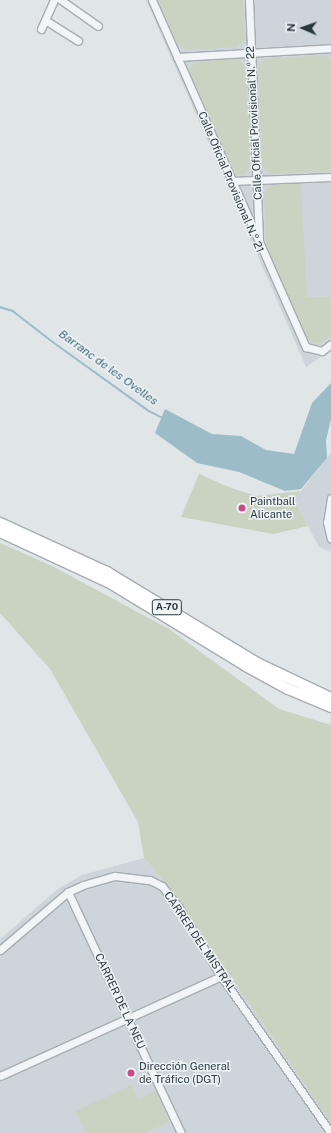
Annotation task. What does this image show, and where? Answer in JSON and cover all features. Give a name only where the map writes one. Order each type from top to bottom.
[{"type":"highway","name":"A-70","points":[[0,523],[107,572],[256,663],[331,698]]},
{"type":"highway","name":"A-70","points":[[0,532],[110,583],[246,666],[288,689],[331,707]]},
{"type":"street","points":[[41,29],[54,0]]},
{"type":"street","points":[[60,0],[98,26]]},
{"type":"street","name":"Calle Oficial Provisional N.º 21","points":[[152,0],[259,246],[306,347],[322,351],[331,344]]},
{"type":"street","name":"Calle Oficial Provisional N.º 22","points":[[249,0],[259,246]]},
{"type":"street","points":[[45,20],[78,41]]},
{"type":"street","points":[[177,57],[331,48]]},
{"type":"street","points":[[231,181],[331,177]]},
{"type":"street","points":[[330,538],[327,522],[331,498]]},
{"type":"street","name":"CARRER DEL MISTRAL","points":[[0,950],[68,892],[101,879],[115,876],[150,880],[162,886],[179,908],[221,976],[330,1133]]},
{"type":"street","name":"CARRER DE LA NEU","points":[[68,892],[181,1133]]},
{"type":"street","points":[[0,1076],[127,1017],[221,976]]},
{"type":"shaded area","points":[[146,0],[331,0],[331,350],[306,367]]},
{"type":"shaded area","points":[[331,453],[331,552],[319,547],[294,500]]},
{"type":"shaded area","points":[[144,858],[175,895],[331,1123],[331,1133],[0,1133],[0,939],[59,888],[82,875]]},
{"type":"green space","points":[[158,0],[243,0],[245,38],[237,47],[187,50],[178,44]]},
{"type":"green space","points":[[326,55],[331,60],[331,171],[271,174],[262,167],[258,65],[264,59]]},
{"type":"green space","points":[[238,59],[246,67],[251,167],[243,175],[235,175],[189,70],[195,61]]},
{"type":"green space","points":[[301,183],[307,297],[331,297],[331,336],[318,344],[307,341],[266,247],[264,193],[270,185]]},
{"type":"green space","name":"Paintball Alicante","points":[[199,474],[231,488],[257,496],[301,491],[294,500],[308,526],[273,534],[181,517]]},
{"type":"green space","points":[[0,543],[52,566],[169,629],[279,709],[331,725],[331,1123],[175,895],[144,858],[138,822],[50,669],[0,613]]},
{"type":"green space","points":[[131,1085],[138,1098],[156,1091],[169,1122],[144,1133],[86,1133],[76,1111]]},
{"type":"water","points":[[331,383],[331,419],[326,440],[327,458],[301,489],[285,491],[239,472],[197,463],[155,433],[165,409],[212,434],[241,436],[266,450],[294,454],[312,403]]},
{"type":"waterway","name":"Barranc de les Ovelles","points":[[0,307],[13,311],[53,342],[149,411],[163,418]]},
{"type":"place","name":"Paintball Alicante","points":[[242,508]]},
{"type":"place","name":"Dirección General de Tráfico (DGT)","points":[[131,1073]]}]
